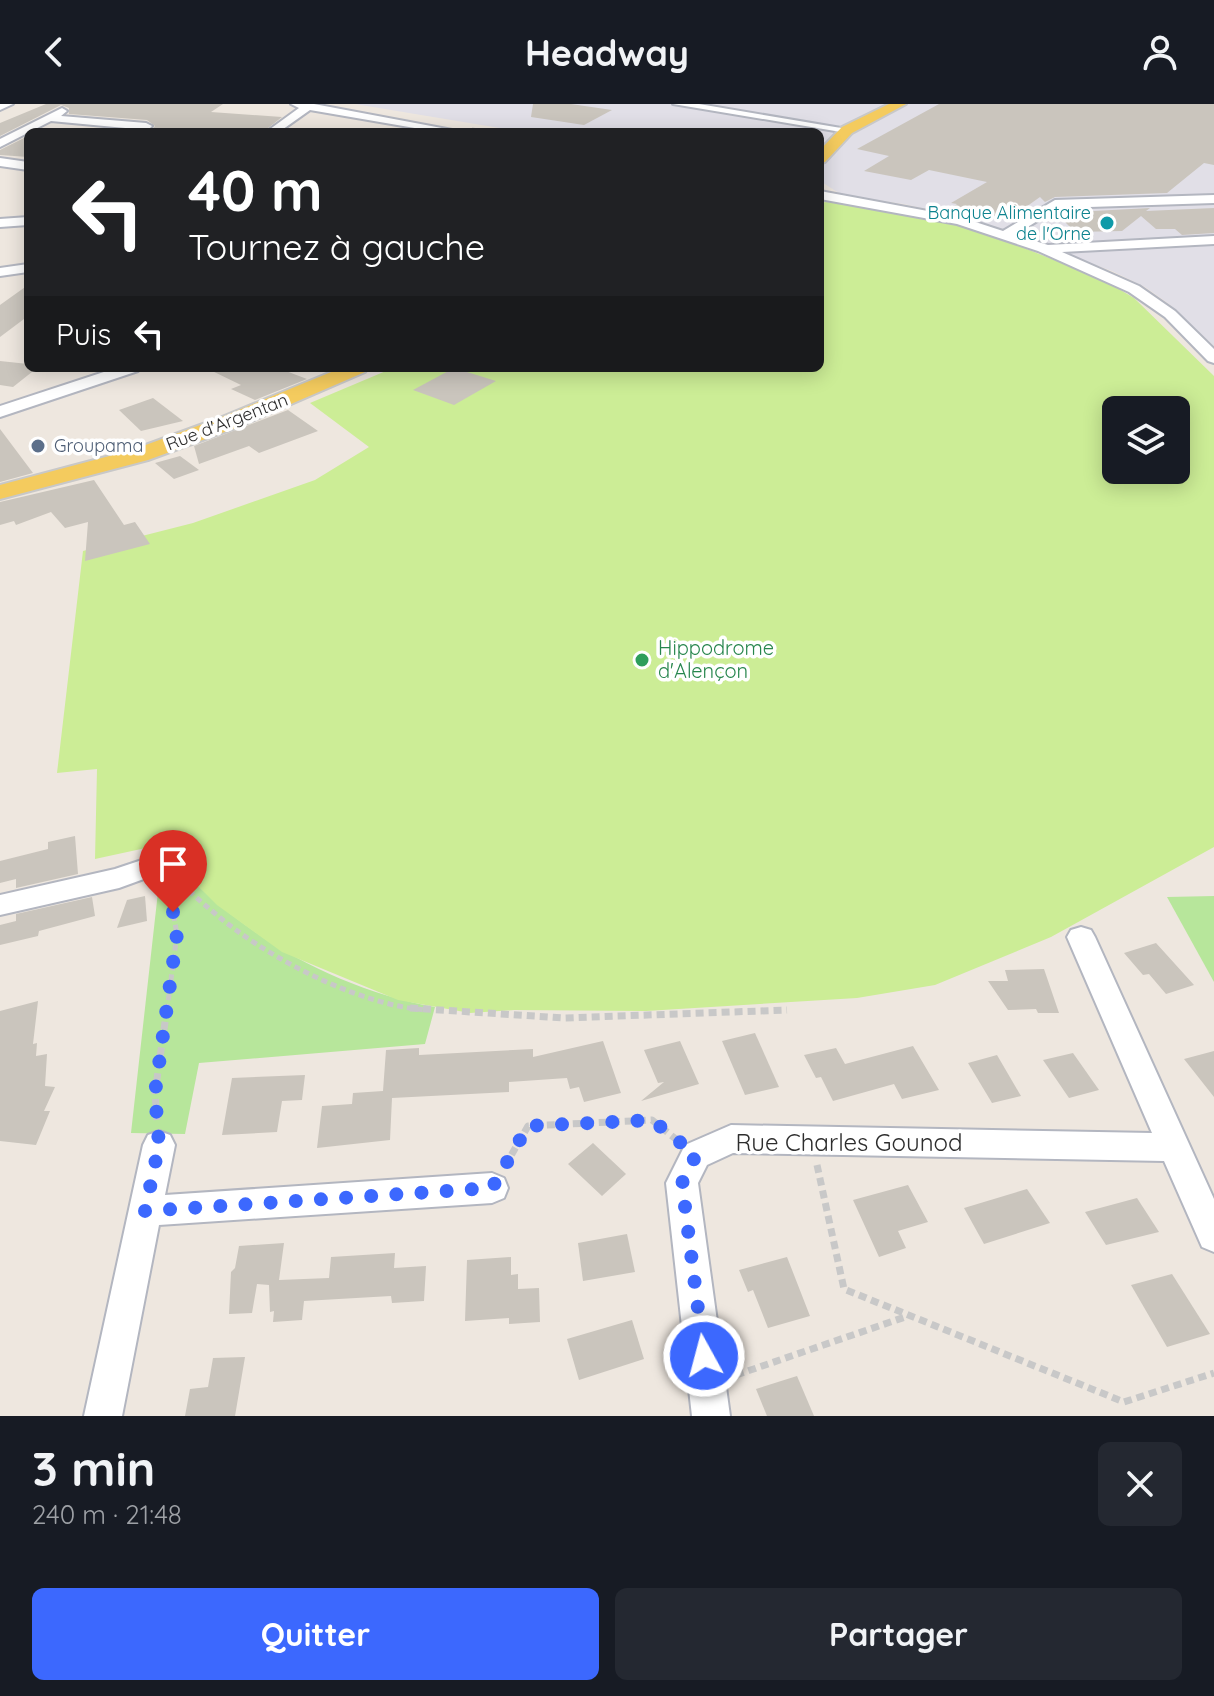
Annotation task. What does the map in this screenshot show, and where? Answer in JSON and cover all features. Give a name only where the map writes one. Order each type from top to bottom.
[{"type":"main road","points":[[824,155],[847,130],[899,104]]},
{"type":"main road","name":"Rue d'Argentan","points":[[0,492],[140,455],[243,417],[347,372]]},
{"type":"street","points":[[0,107],[8,104]]},
{"type":"street","points":[[31,128],[75,104]]},
{"type":"street","points":[[678,104],[847,130]]},
{"type":"street","points":[[276,128],[302,105],[434,128]]},
{"type":"street","points":[[50,118],[146,126],[144,128]]},
{"type":"street","points":[[0,144],[24,132]]},
{"type":"street","points":[[0,162],[24,165]]},
{"type":"street","points":[[824,196],[935,215],[1043,248],[1134,289],[1170,314],[1210,351]]},
{"type":"street","points":[[1005,235],[1055,204],[1214,199]]},
{"type":"street","points":[[0,223],[24,221]]},
{"type":"street","points":[[1043,248],[1214,240]]},
{"type":"street","points":[[0,262],[24,259]]},
{"type":"street","points":[[0,272],[24,269]]},
{"type":"street","points":[[0,412],[120,372]]},
{"type":"street","points":[[0,905],[119,878],[187,854]]},
{"type":"street","points":[[1081,937],[1214,1236]]},
{"type":"street","name":"Rue Charles Gounod","points":[[696,1155],[731,1139],[1175,1147]]},
{"type":"street","points":[[103,1416],[159,1145]]},
{"type":"street","points":[[696,1155],[682,1183],[709,1400]]},
{"type":"street","points":[[145,1211],[492,1188]]},
{"type":"path","points":[[159,1145],[155,1093],[177,934],[165,869],[236,930],[285,961],[373,1000],[451,1013],[564,1018],[787,1010]]},
{"type":"path","points":[[492,1188],[528,1126],[652,1120],[696,1155]]},
{"type":"path","points":[[811,1140],[844,1289],[1124,1402],[1214,1373]]},
{"type":"path","points":[[709,1400],[909,1315]]},
{"type":"shaded area","points":[[355,104],[1214,104],[1214,346],[1169,304],[1145,287],[1112,271],[973,220],[904,204],[842,195],[824,184],[824,128],[499,128]]},
{"type":"green space","name":"Hippodrome d'Alençon","points":[[824,202],[941,219],[989,234],[1102,279],[1134,298],[1214,376],[1214,847],[1051,937],[935,985],[857,998],[646,1011],[514,1010],[470,1013],[398,1000],[282,952],[217,905],[189,877],[187,854],[178,841],[95,859],[97,769],[57,773],[83,551],[193,523],[315,480],[369,447],[310,403],[384,372],[824,372]]},
{"type":"green space","points":[[189,877],[242,923],[302,960],[367,989],[435,1007],[425,1044],[199,1063],[185,1134],[131,1133],[159,883]]},
{"type":"green space","points":[[1214,896],[1214,982],[1167,897]]},
{"type":"building","points":[[46,104],[223,104],[211,112],[282,117],[268,128],[153,128],[155,126],[147,120],[69,114],[69,108],[61,105],[0,136],[0,123]]},
{"type":"building","points":[[533,104],[571,104],[612,110],[584,125],[531,117]]},
{"type":"building","points":[[939,104],[1214,104],[1214,165],[1204,163],[1167,193],[1055,197],[1045,202],[1040,197],[1009,219],[953,207],[957,204],[951,203],[987,182],[929,170],[911,180],[864,171],[889,156],[857,149]]},
{"type":"building","points":[[24,138],[24,157],[0,155],[0,150]]},
{"type":"building","points":[[1150,208],[1146,211],[1214,208],[1214,233],[1182,235],[1175,229],[1156,229],[1141,216],[1122,231],[1075,232],[1056,213]]},
{"type":"building","points":[[24,288],[24,319],[0,337],[0,305]]},
{"type":"building","points":[[0,361],[24,364],[24,372],[32,372],[13,387],[0,385]]},
{"type":"building","points":[[214,372],[289,372],[307,379],[255,400],[231,389],[241,385]]},
{"type":"building","points":[[447,372],[467,372],[496,381],[454,405],[413,390]]},
{"type":"building","points":[[153,398],[183,421],[141,431],[119,410]]},
{"type":"building","points":[[288,410],[318,431],[259,453],[249,446],[199,464],[194,446]]},
{"type":"building","points":[[0,429],[33,473],[0,482]]},
{"type":"building","points":[[180,456],[199,470],[174,479],[155,463]]},
{"type":"building","points":[[94,480],[124,525],[135,522],[150,544],[85,561],[88,522],[65,528],[51,512],[16,525],[14,521],[0,525],[0,502]]},
{"type":"building","points":[[75,836],[78,874],[16,888],[16,879],[0,883],[0,861],[48,849],[48,842]]},
{"type":"building","points":[[145,896],[147,921],[117,928],[127,900]]},
{"type":"building","points":[[92,897],[95,916],[39,931],[38,936],[0,945],[0,925],[16,921],[16,914]]},
{"type":"building","points":[[1156,943],[1194,985],[1166,994],[1149,974],[1143,975],[1124,953]]},
{"type":"building","points":[[1044,969],[1059,1013],[1038,1013],[1036,1009],[1008,1010],[988,981],[1008,981],[1005,970]]},
{"type":"building","points":[[38,1001],[33,1044],[37,1043],[36,1056],[47,1054],[45,1086],[55,1087],[44,1111],[50,1111],[36,1145],[0,1141],[0,1011]]},
{"type":"building","points":[[755,1033],[779,1087],[745,1095],[722,1041]]},
{"type":"building","points":[[603,1041],[621,1093],[584,1102],[579,1087],[570,1089],[567,1078],[509,1082],[509,1092],[392,1098],[390,1140],[317,1148],[322,1106],[352,1104],[353,1093],[383,1091],[386,1050],[419,1048],[419,1055],[533,1049],[533,1057]]},
{"type":"building","points":[[680,1041],[699,1084],[641,1101],[664,1082],[658,1083],[644,1050]]},
{"type":"building","points":[[913,1046],[939,1090],[902,1099],[894,1084],[833,1101],[821,1077],[816,1078],[804,1055],[836,1048],[845,1064]]},
{"type":"building","points":[[1214,1051],[1214,1097],[1184,1059]]},
{"type":"building","points":[[1073,1053],[1099,1090],[1069,1098],[1043,1060]]},
{"type":"building","points":[[997,1055],[1021,1096],[992,1103],[968,1063]]},
{"type":"building","points":[[305,1075],[302,1100],[282,1101],[277,1132],[222,1135],[232,1078]]},
{"type":"building","points":[[593,1143],[626,1174],[602,1196],[568,1164]]},
{"type":"building","points":[[908,1185],[928,1222],[898,1231],[906,1248],[879,1257],[853,1200]]},
{"type":"building","points":[[1027,1189],[1050,1223],[984,1244],[964,1208]]},
{"type":"building","points":[[1137,1198],[1159,1232],[1106,1245],[1085,1212]]},
{"type":"building","points":[[627,1234],[635,1272],[583,1281],[578,1243]]},
{"type":"building","points":[[284,1243],[279,1280],[329,1278],[331,1257],[395,1253],[394,1268],[426,1266],[424,1301],[392,1303],[391,1296],[304,1301],[302,1320],[273,1322],[269,1285],[257,1284],[252,1313],[229,1314],[231,1272],[235,1268],[239,1246]]},
{"type":"building","points":[[511,1257],[511,1275],[518,1274],[518,1289],[539,1288],[540,1322],[509,1324],[509,1318],[465,1321],[467,1260]]},
{"type":"building","points":[[787,1257],[810,1316],[768,1328],[753,1290],[748,1292],[739,1270]]},
{"type":"building","points":[[1172,1274],[1210,1334],[1167,1347],[1131,1285]]},
{"type":"building","points":[[632,1320],[644,1359],[579,1380],[567,1339]]},
{"type":"building","points":[[245,1357],[235,1416],[185,1416],[190,1389],[208,1387],[213,1358]]},
{"type":"building","points":[[797,1376],[814,1416],[767,1416],[756,1389]]},
{"type":"place","name":"Banque Alimentaire de l'Orne","points":[[1107,223]]},
{"type":"place","name":"Groupama","points":[[38,446]]},
{"type":"place","name":"Hippodrome d'Alençon","points":[[642,660]]},
{"type":"route","points":[[173,912],[177,934],[155,1093],[159,1145],[145,1211],[492,1188],[528,1126],[652,1120],[696,1155],[682,1183],[704,1356]]}]
